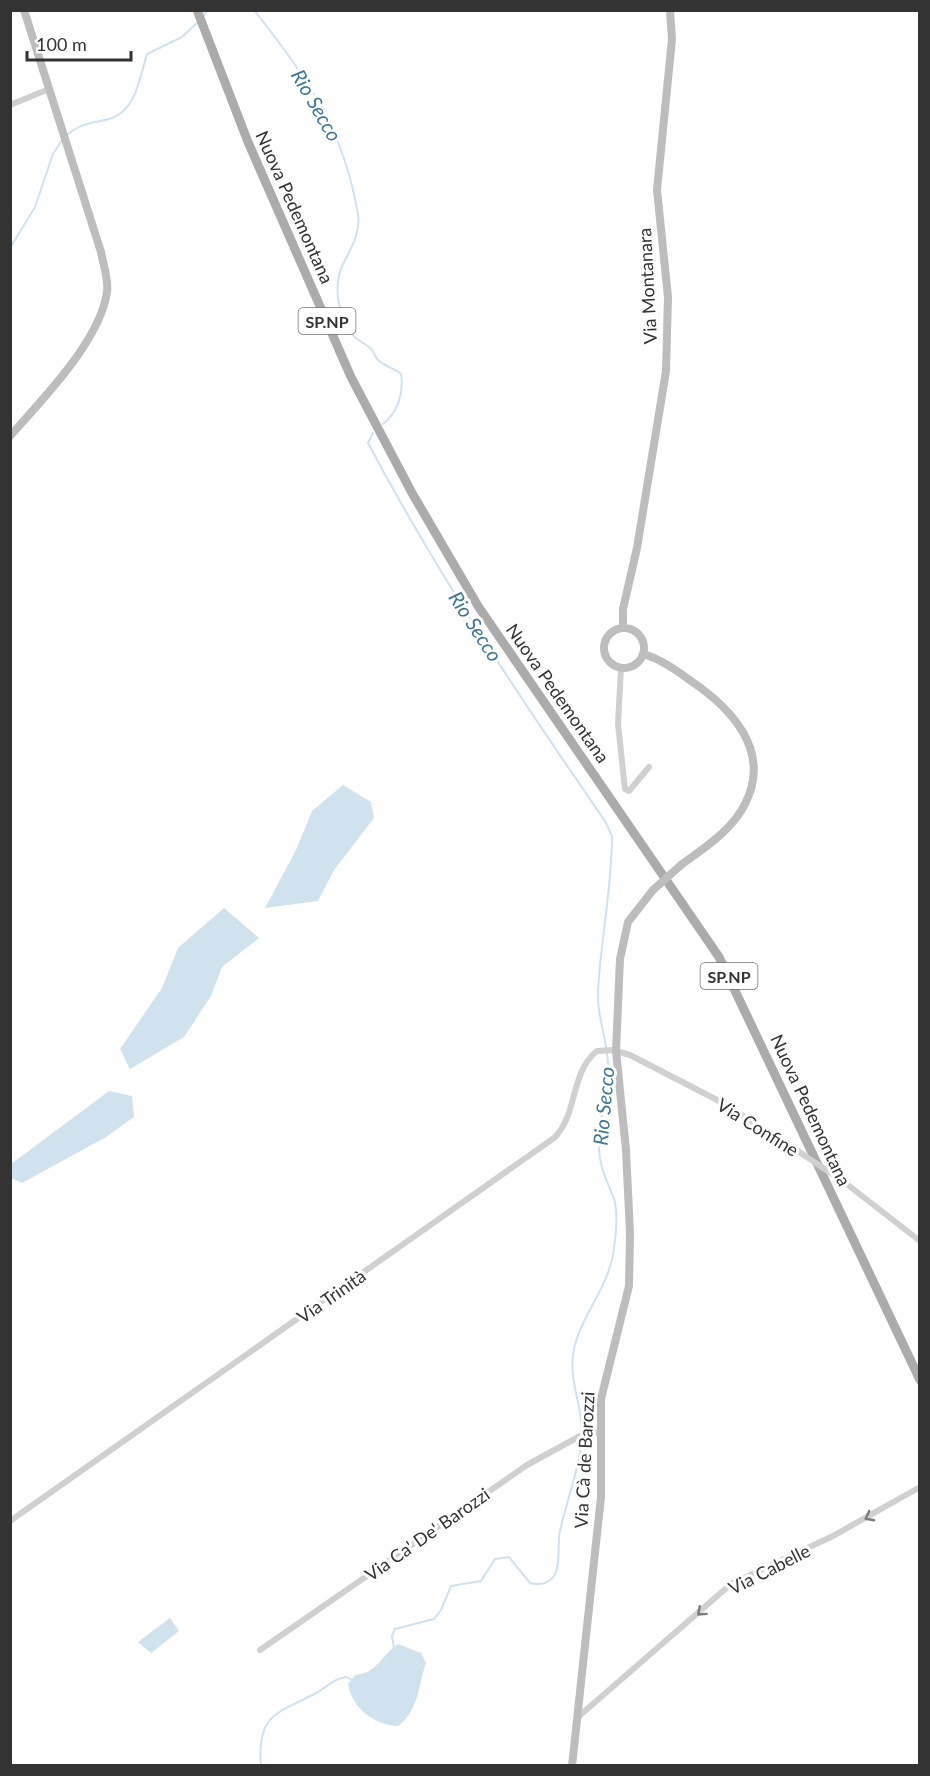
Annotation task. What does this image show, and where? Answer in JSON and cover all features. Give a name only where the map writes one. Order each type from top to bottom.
[{"type":"main road","name":"Nuova Pedemontana","points":[[200,16],[248,142],[351,377],[412,493],[478,606],[719,957],[920,1380]]},
{"type":"street","points":[[10,436],[66,371],[96,324],[107,291],[101,252],[24,10]]},
{"type":"street","name":"Via Montanara","points":[[623,628],[623,609],[637,548],[666,371],[668,297],[657,190],[672,39],[670,10]]},
{"type":"street","points":[[10,105],[50,89]]},
{"type":"street","points":[[629,628],[640,635],[644,641],[644,654],[635,665],[621,668],[610,662],[604,650],[611,633],[629,628]]},
{"type":"street","points":[[615,1050],[623,936],[635,910],[653,890],[729,826],[746,802],[752,784],[752,752],[744,730],[723,704],[669,665],[644,654]]},
{"type":"street","points":[[621,668],[618,724],[625,789],[634,787],[649,767]]},
{"type":"street","name":"Via Trinità","points":[[10,1521],[554,1138],[565,1123],[583,1067],[589,1058],[600,1051],[615,1050]]},
{"type":"street","name":"Via Confine","points":[[615,1050],[723,1103],[844,1182],[920,1241]]},
{"type":"street","name":"Via Cà de Barozzi","points":[[572,1766],[601,1497],[601,1399],[629,1286],[628,1197],[615,1050]]},
{"type":"street","name":"Via Ca' De' Barozzi","points":[[260,1650],[527,1465],[583,1435],[601,1432]]},
{"type":"street","name":"Via Cabelle","points":[[578,1717],[731,1584],[833,1536],[920,1487]]},
{"type":"water","points":[[343,785],[371,802],[374,818],[334,870],[318,901],[265,908],[296,850],[312,811]]},
{"type":"water","points":[[224,908],[259,938],[222,967],[211,996],[184,1037],[130,1069],[120,1049],[162,988],[178,948]]},
{"type":"water","points":[[109,1091],[132,1096],[134,1117],[106,1137],[22,1183],[11,1178],[11,1164]]},
{"type":"water","points":[[170,1618],[179,1631],[151,1653],[138,1642]]},
{"type":"water","points":[[398,1644],[421,1653],[426,1663],[414,1705],[405,1720],[398,1726],[373,1719],[366,1714],[354,1701],[348,1684],[355,1675],[374,1668]]},
{"type":"waterway","points":[[203,16],[208,10]]},
{"type":"waterway","name":"Rio Secco","points":[[254,10],[291,58],[321,105],[333,130],[352,184],[359,222],[354,241],[339,275],[338,302],[344,319],[355,337],[369,347],[380,362],[401,374],[402,388],[399,402],[393,414],[383,424]]},
{"type":"waterway","points":[[66,136],[83,125],[120,114],[132,99],[147,54],[182,37],[197,23]]},
{"type":"waterway","points":[[10,248],[35,207],[53,154],[62,140]]},
{"type":"waterway","name":"Rio Secco","points":[[373,433],[368,443],[451,588],[542,729],[605,821],[612,836],[598,990],[608,1066],[600,1126],[599,1154],[614,1199],[616,1230],[607,1275],[583,1323],[572,1360],[581,1416],[582,1438],[579,1461],[560,1531],[556,1571],[552,1579],[546,1583],[530,1583],[509,1557],[495,1559],[481,1581],[451,1586],[441,1610],[434,1619],[395,1629],[392,1636],[394,1648]]},
{"type":"waterway","name":"Rio Secco","points":[[261,1766],[262,1735],[273,1717],[335,1681],[347,1677],[352,1680]]}]
